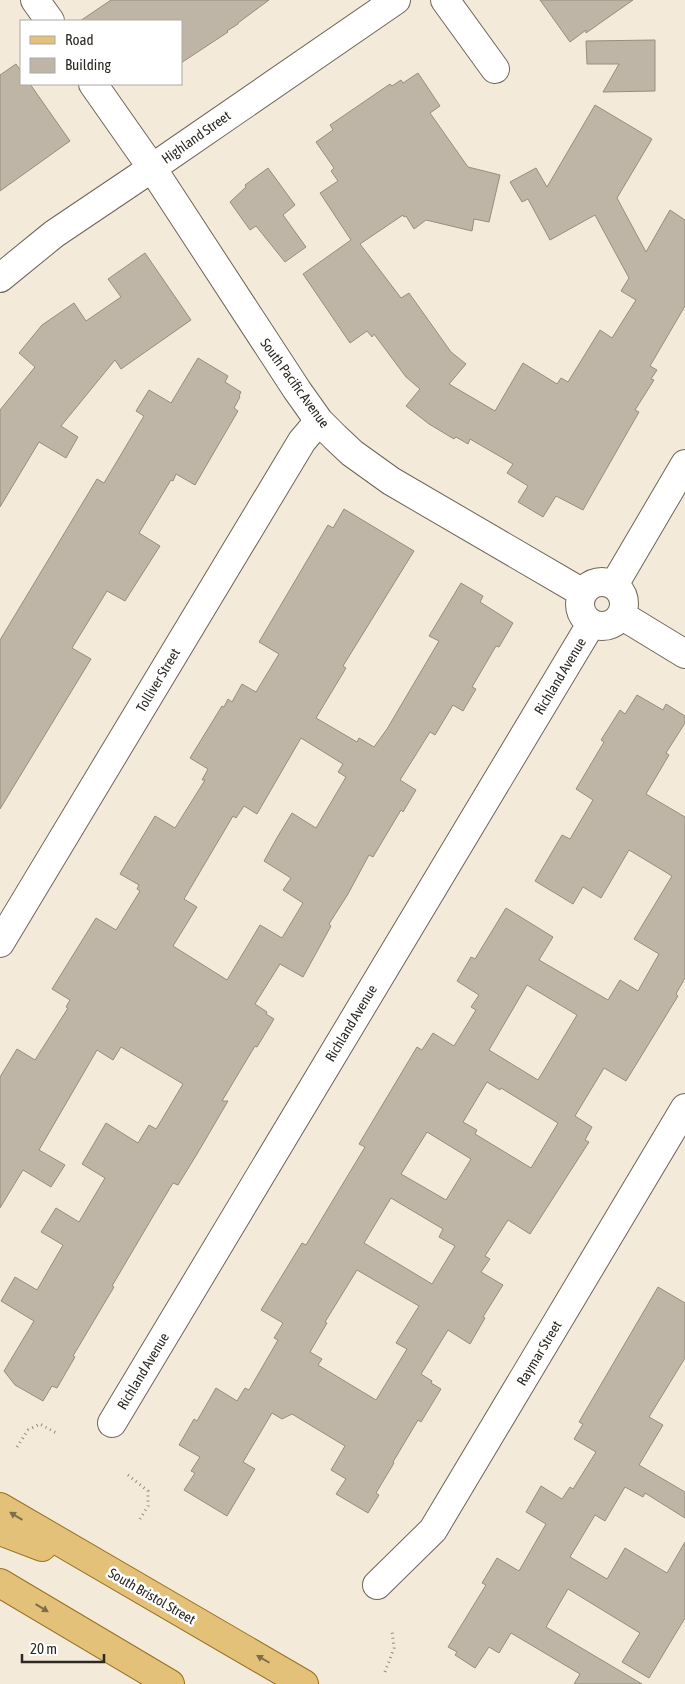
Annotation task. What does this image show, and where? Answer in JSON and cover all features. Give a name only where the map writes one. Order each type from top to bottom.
[{"type":"main road","name":"South Bristol Street","points":[[0,1506],[304,1684]]},
{"type":"main road","points":[[0,1531],[116,1575]]},
{"type":"main road","points":[[0,1583],[170,1684]]},
{"type":"street","points":[[35,0],[49,20]]},
{"type":"street","name":"Highland Street","points":[[0,278],[54,234],[396,0]]},
{"type":"street","points":[[445,0],[495,69]]},
{"type":"street","name":"South Pacific Avenue","points":[[94,85],[152,168],[297,390],[320,421],[352,453],[391,481],[583,593]]},
{"type":"street","name":"Tolliver Street","points":[[0,943],[302,441],[320,421]]},
{"type":"street","points":[[614,586],[685,464]]},
{"type":"street","points":[[603,582],[614,586],[621,593],[624,600],[618,620],[605,626],[591,624],[585,619],[580,606],[583,593],[595,583],[603,582]]},
{"type":"street","points":[[621,615],[685,654]]},
{"type":"street","name":"Richland Avenue","points":[[112,1423],[591,624]]},
{"type":"street","name":"Raymar Street","points":[[377,1585],[433,1530],[685,1108]]},
{"type":"path","points":[[17,1447],[28,1430],[40,1424],[58,1434]]},
{"type":"path","points":[[128,1475],[148,1491],[148,1506],[140,1519]]},
{"type":"path","points":[[385,1672],[394,1648],[392,1631]]},
{"type":"building","points":[[111,0],[269,0],[228,32],[182,62],[182,20],[81,20]]},
{"type":"building","points":[[540,0],[633,0],[570,42]]},
{"type":"building","points":[[655,40],[655,91],[603,92],[619,64],[587,64],[586,41]]},
{"type":"building","points":[[16,64],[20,70],[20,85],[31,85],[70,141],[0,191],[0,75]]},
{"type":"building","points":[[418,73],[440,106],[430,113],[468,167],[500,175],[489,222],[474,219],[472,231],[426,220],[414,229],[406,216],[404,217],[403,215],[360,244],[401,298],[409,293],[451,352],[466,364],[449,384],[495,411],[523,363],[557,384],[561,378],[568,382],[600,330],[612,338],[636,300],[621,291],[629,278],[595,215],[550,240],[528,199],[522,202],[510,182],[536,168],[547,187],[595,105],[652,139],[617,198],[646,252],[670,210],[685,220],[685,306],[650,366],[657,370],[651,379],[654,380],[635,410],[639,412],[583,510],[556,496],[543,517],[518,502],[528,486],[507,473],[513,464],[470,439],[468,444],[456,437],[454,439],[429,424],[406,406],[420,389],[406,377],[374,334],[372,337],[367,331],[350,343],[303,274],[351,240],[320,193],[338,181],[331,171],[334,168],[316,142],[333,130],[330,125],[390,84],[392,86],[401,80],[403,83]]},
{"type":"building","points":[[268,168],[295,205],[283,215],[306,247],[285,262],[256,226],[250,230],[230,202],[246,187],[245,185]]},
{"type":"building","points":[[145,253],[191,320],[121,369],[115,360],[61,426],[78,437],[66,458],[39,442],[0,507],[0,410],[35,367],[19,353],[42,325],[74,303],[86,321],[121,297],[108,279]]},
{"type":"building","points":[[198,358],[228,376],[225,382],[241,392],[234,408],[238,411],[195,485],[176,474],[139,533],[160,546],[125,601],[107,591],[72,648],[91,659],[0,809],[0,640],[97,479],[104,483],[144,416],[136,411],[149,390],[171,403]]},
{"type":"building","points":[[344,509],[414,551],[343,666],[346,668],[316,718],[357,742],[359,738],[374,747],[387,729],[439,641],[429,636],[461,583],[483,596],[480,602],[513,623],[499,647],[496,646],[472,687],[476,689],[463,711],[453,705],[435,735],[430,732],[400,780],[416,790],[403,812],[401,810],[373,857],[369,855],[329,924],[331,926],[303,977],[280,964],[255,1004],[274,1019],[257,1047],[255,1046],[222,1101],[228,1101],[197,1154],[178,1185],[173,1183],[112,1286],[114,1287],[73,1356],[75,1357],[57,1388],[52,1386],[43,1401],[15,1385],[4,1371],[34,1321],[1,1301],[15,1277],[37,1290],[63,1245],[41,1232],[56,1208],[79,1222],[105,1178],[82,1164],[106,1123],[138,1143],[149,1125],[156,1129],[183,1084],[121,1047],[113,1060],[97,1050],[39,1150],[65,1165],[51,1187],[23,1170],[0,1208],[0,1077],[17,1049],[35,1060],[68,1008],[66,1007],[70,1000],[52,989],[96,918],[116,930],[140,891],[137,889],[139,885],[120,874],[155,816],[175,828],[205,780],[202,780],[208,769],[190,758],[222,706],[224,707],[228,699],[232,702],[242,684],[256,692],[279,654],[259,642],[328,525],[333,528]],"holes":[[[301,738],[343,764],[338,772],[346,777],[316,828],[292,813],[264,861],[291,878],[283,890],[303,903],[282,938],[260,925],[227,980],[173,946],[197,907],[184,899],[233,816],[236,818],[244,806],[257,814]]]},
{"type":"building","points":[[637,695],[663,710],[666,704],[685,716],[685,723],[666,753],[669,755],[646,794],[685,817],[685,978],[676,994],[678,996],[626,1081],[604,1068],[575,1116],[592,1127],[585,1140],[589,1142],[530,1234],[508,1220],[485,1256],[490,1259],[481,1272],[503,1285],[483,1317],[485,1318],[470,1344],[448,1330],[421,1374],[441,1389],[421,1422],[418,1420],[393,1462],[376,1493],[379,1495],[368,1513],[336,1494],[346,1479],[331,1470],[345,1446],[292,1414],[282,1419],[272,1413],[243,1462],[255,1469],[227,1516],[184,1490],[195,1473],[191,1471],[200,1457],[179,1445],[194,1419],[197,1421],[216,1388],[237,1401],[245,1388],[249,1390],[278,1340],[274,1338],[283,1323],[261,1310],[302,1243],[306,1245],[365,1147],[359,1144],[417,1047],[422,1050],[433,1033],[454,1046],[476,1010],[471,1007],[479,995],[457,981],[471,957],[475,959],[506,908],[553,937],[539,960],[608,1000],[620,980],[638,991],[659,954],[634,939],[672,876],[629,850],[601,898],[583,887],[573,904],[535,881],[562,835],[570,839],[593,800],[576,789],[604,742],[601,740],[620,710],[625,714]],"holes":[[[527,985],[577,1015],[538,1080],[489,1050]],[[487,1082],[500,1090],[501,1088],[558,1123],[531,1168],[475,1134],[477,1130],[463,1122]],[[427,1132],[471,1159],[446,1200],[401,1174]],[[391,1198],[443,1229],[439,1237],[455,1246],[432,1284],[364,1243]],[[357,1270],[419,1306],[396,1343],[407,1349],[376,1400],[318,1365],[322,1359],[310,1352],[327,1323],[325,1322]]]},
{"type":"building","points":[[658,1287],[685,1303],[685,1358],[649,1417],[663,1425],[639,1465],[685,1492],[685,1518],[645,1493],[643,1497],[625,1487],[605,1521],[595,1515],[570,1557],[607,1579],[625,1548],[667,1573],[685,1542],[685,1618],[649,1678],[622,1662],[640,1633],[568,1589],[546,1627],[642,1684],[574,1684],[580,1674],[511,1633],[499,1653],[489,1647],[475,1668],[455,1655],[457,1652],[448,1647],[486,1585],[482,1583],[497,1558],[519,1571],[546,1524],[526,1512],[541,1486],[562,1499],[570,1487],[573,1489],[596,1452],[574,1439],[583,1424],[579,1422]]}]
